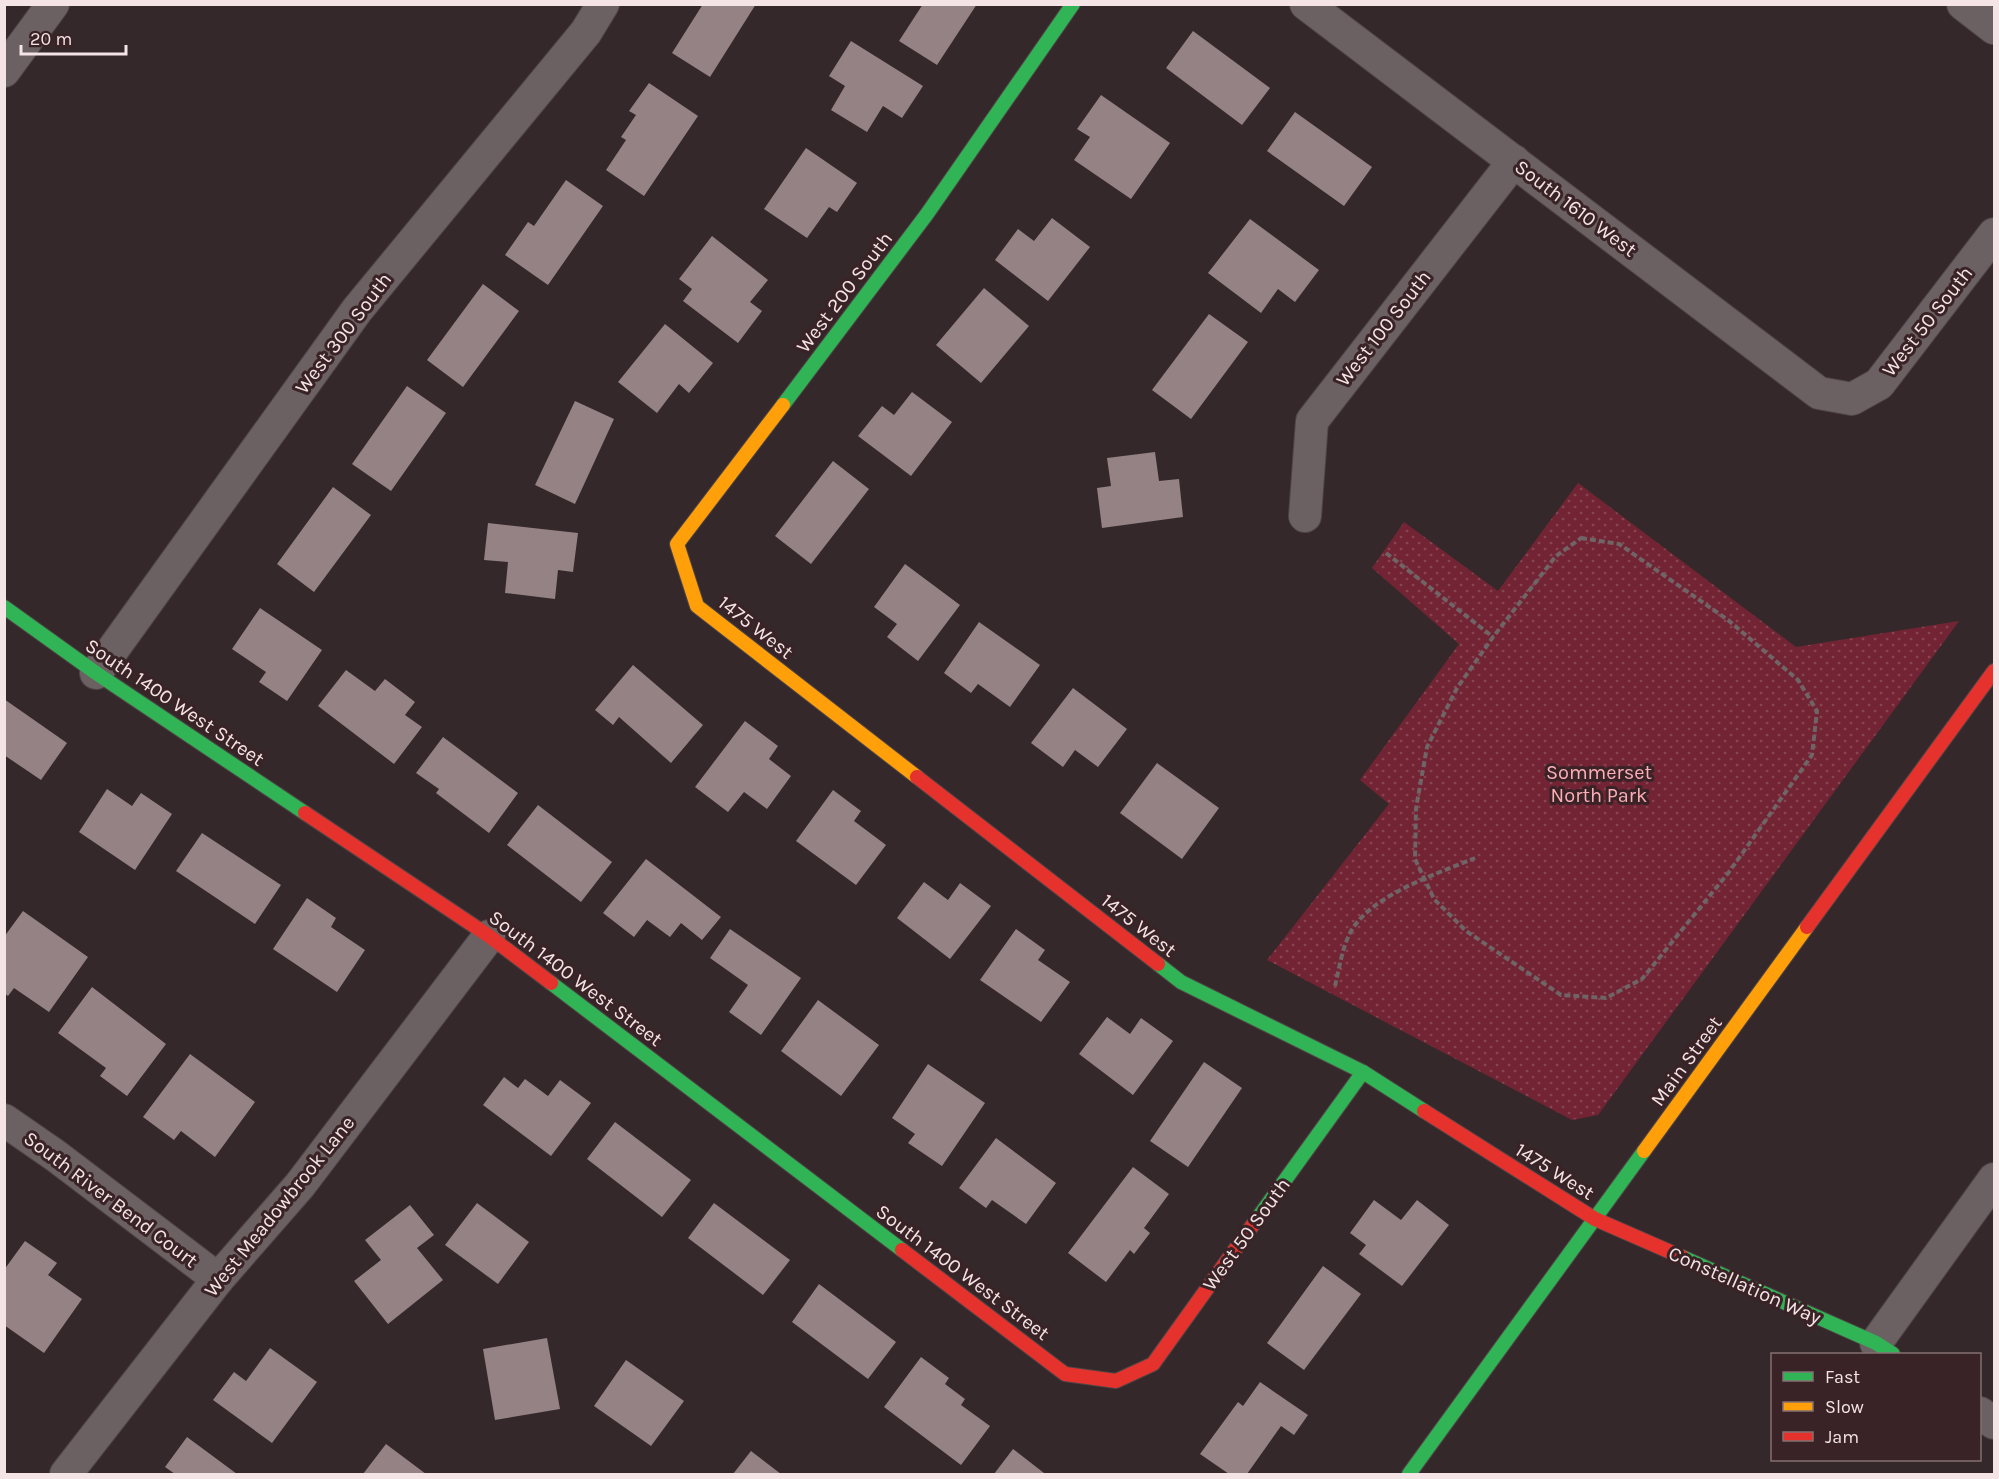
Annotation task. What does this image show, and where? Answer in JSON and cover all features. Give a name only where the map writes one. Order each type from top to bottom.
[{"type":"street","points":[[4,71],[53,4]]},
{"type":"street","name":"West 300 South","points":[[96,673],[357,310],[586,33],[603,4]]},
{"type":"street","name":"West 200 South","points":[[697,606],[677,544],[927,214],[1072,4]]},
{"type":"street","name":"South 1610 West","points":[[1306,4],[1819,393],[1852,399]]},
{"type":"street","points":[[1963,4],[1995,28]]},
{"type":"street","name":"West 100 South","points":[[1305,516],[1312,421],[1514,161]]},
{"type":"street","name":"West 50 South","points":[[1852,399],[1879,384],[1995,234]]},
{"type":"street","name":"1475 West","points":[[697,606],[1181,982],[1363,1072],[1596,1219]]},
{"type":"street","name":"South 1400 West Street","points":[[4,607],[96,673],[489,936],[1065,1374],[1116,1381]]},
{"type":"street","name":"Main Street","points":[[1409,1474],[1995,671]]},
{"type":"street","name":"West Meadowbrook Lane","points":[[66,1474],[218,1279],[300,1185],[489,936]]},
{"type":"street","name":"West 50 South","points":[[1116,1381],[1153,1364],[1363,1072]]},
{"type":"street","name":"South River Bend Court","points":[[4,1120],[56,1155],[218,1279]]},
{"type":"street","points":[[1884,1349],[1995,1179]]},
{"type":"street","name":"Constellation Way","points":[[1596,1219],[1884,1349]]},
{"type":"street","points":[[1981,1414],[1995,1423]]},
{"type":"path","points":[[1581,538],[1619,544],[1728,620],[1798,680],[1817,711],[1812,755],[1729,873],[1642,979],[1606,998],[1561,995],[1466,931],[1434,898],[1414,859],[1416,808],[1427,747],[1457,688],[1494,637],[1556,556],[1581,538]]},
{"type":"path","points":[[1386,553],[1494,637]]},
{"type":"path","points":[[1335,986],[1350,932],[1370,909],[1400,890],[1474,858]]},
{"type":"green space","name":"Sommerset North Park","points":[[1578,483],[1796,647],[1959,621],[1598,1115],[1572,1120],[1267,960],[1389,804],[1360,780],[1459,644],[1372,568],[1404,522],[1498,591]]},
{"type":"building","points":[[703,4],[756,4],[710,77],[672,53]]},
{"type":"building","points":[[923,4],[977,4],[937,65],[899,41]]},
{"type":"building","points":[[1193,31],[1270,88],[1242,125],[1166,68]]},
{"type":"building","points":[[851,41],[923,86],[902,118],[883,106],[867,132],[831,110],[845,86],[829,76]]},
{"type":"building","points":[[649,83],[698,116],[644,196],[606,170],[626,140],[621,137],[636,115],[629,111]]},
{"type":"building","points":[[1101,95],[1170,143],[1131,199],[1074,160],[1090,137],[1077,129]]},
{"type":"building","points":[[1295,112],[1372,167],[1344,206],[1267,151]]},
{"type":"building","points":[[806,148],[857,183],[837,212],[829,207],[807,238],[764,209]]},
{"type":"building","points":[[566,180],[603,206],[548,285],[505,255],[528,222],[534,226]]},
{"type":"building","points":[[1052,218],[1090,247],[1048,301],[995,260],[1018,229],[1034,241]]},
{"type":"building","points":[[1250,219],[1319,270],[1295,302],[1278,289],[1261,313],[1208,273]]},
{"type":"building","points":[[712,236],[768,280],[750,302],[762,311],[738,343],[683,301],[692,289],[679,279]]},
{"type":"building","points":[[483,284],[519,311],[463,387],[427,360]]},
{"type":"building","points":[[984,288],[1029,326],[981,383],[936,345]]},
{"type":"building","points":[[1209,314],[1248,342],[1191,419],[1152,390]]},
{"type":"building","points":[[665,324],[713,363],[689,393],[679,384],[657,413],[618,382]]},
{"type":"building","points":[[407,386],[446,413],[391,491],[352,464]]},
{"type":"building","points":[[912,392],[952,422],[911,476],[858,436],[882,406],[894,415]]},
{"type":"building","points":[[575,401],[614,419],[575,504],[535,485]]},
{"type":"building","points":[[1155,452],[1159,481],[1179,479],[1183,517],[1102,528],[1097,488],[1111,486],[1107,458]]},
{"type":"building","points":[[833,461],[869,489],[811,564],[775,536]]},
{"type":"building","points":[[333,487],[371,515],[314,592],[277,564]]},
{"type":"building","points":[[488,523],[578,533],[573,572],[558,570],[555,599],[505,593],[508,562],[484,560]]},
{"type":"building","points":[[905,564],[960,605],[918,661],[887,637],[897,624],[874,607]]},
{"type":"building","points":[[260,608],[322,650],[287,701],[259,682],[266,672],[232,649]]},
{"type":"building","points":[[979,622],[1040,665],[1010,707],[978,684],[971,693],[944,673]]},
{"type":"building","points":[[633,665],[703,725],[671,763],[619,717],[613,725],[595,710]]},
{"type":"building","points":[[346,670],[375,691],[385,679],[415,702],[405,715],[422,727],[394,764],[318,706]]},
{"type":"building","points":[[1073,688],[1127,729],[1098,767],[1075,750],[1063,767],[1031,743]]},
{"type":"building","points":[[4,699],[67,743],[41,780],[4,755]]},
{"type":"building","points":[[745,721],[778,746],[769,759],[791,776],[767,809],[744,792],[728,812],[695,787]]},
{"type":"building","points":[[443,737],[518,793],[489,833],[436,793],[439,789],[416,773]]},
{"type":"building","points":[[1157,763],[1219,808],[1182,859],[1120,813]]},
{"type":"building","points":[[107,789],[132,806],[141,793],[172,814],[135,870],[79,832]]},
{"type":"building","points":[[833,790],[861,811],[854,821],[886,845],[856,885],[796,841]]},
{"type":"building","points":[[538,805],[612,862],[581,902],[507,845]]},
{"type":"building","points":[[202,833],[281,885],[255,924],[176,871]]},
{"type":"building","points":[[646,859],[721,917],[702,940],[681,923],[670,937],[647,920],[634,937],[603,913]]},
{"type":"building","points":[[924,882],[948,900],[960,883],[991,906],[950,959],[897,918]]},
{"type":"building","points":[[307,898],[336,918],[331,927],[365,950],[337,992],[273,949]]},
{"type":"building","points":[[23,911],[88,957],[49,1012],[14,988],[8,996],[4,993],[4,937]]},
{"type":"building","points":[[730,929],[801,978],[761,1035],[729,1012],[748,985],[710,958]]},
{"type":"building","points":[[1016,929],[1045,950],[1038,960],[1070,982],[1041,1022],[980,980]]},
{"type":"building","points":[[92,987],[166,1044],[127,1096],[100,1076],[106,1068],[58,1033]]},
{"type":"building","points":[[818,1000],[879,1045],[841,1096],[781,1051]]},
{"type":"building","points":[[1107,1017],[1130,1034],[1141,1018],[1173,1041],[1133,1095],[1079,1054]]},
{"type":"building","points":[[190,1054],[255,1102],[215,1157],[181,1131],[174,1140],[143,1117]]},
{"type":"building","points":[[1204,1062],[1242,1088],[1188,1167],[1150,1141]]},
{"type":"building","points":[[928,1064],[985,1103],[942,1166],[908,1143],[915,1134],[892,1118]]},
{"type":"building","points":[[504,1077],[518,1088],[525,1079],[548,1096],[560,1080],[591,1103],[551,1156],[483,1105]]},
{"type":"building","points":[[615,1122],[691,1180],[662,1217],[587,1159]]},
{"type":"building","points":[[996,1138],[1056,1183],[1026,1224],[992,1200],[986,1208],[959,1188]]},
{"type":"building","points":[[1133,1167],[1169,1194],[1144,1228],[1150,1233],[1134,1254],[1130,1250],[1106,1282],[1068,1253]]},
{"type":"building","points":[[1374,1200],[1401,1220],[1417,1200],[1449,1225],[1402,1286],[1359,1254],[1366,1245],[1350,1233]]},
{"type":"building","points":[[477,1203],[529,1242],[498,1284],[445,1245]]},
{"type":"building","points":[[714,1203],[790,1260],[763,1295],[688,1238]]},
{"type":"building","points":[[410,1205],[434,1235],[417,1248],[443,1280],[388,1324],[354,1281],[381,1260],[365,1240]]},
{"type":"building","points":[[25,1241],[57,1263],[48,1275],[82,1299],[44,1353],[4,1325],[4,1270]]},
{"type":"building","points":[[1323,1266],[1361,1294],[1304,1370],[1267,1343]]},
{"type":"building","points":[[819,1284],[896,1342],[868,1379],[792,1322]]},
{"type":"building","points":[[547,1338],[560,1409],[495,1420],[483,1349]]},
{"type":"building","points":[[270,1348],[317,1382],[272,1443],[213,1400],[234,1372],[246,1381]]},
{"type":"building","points":[[921,1357],[949,1378],[945,1384],[965,1399],[961,1405],[990,1426],[961,1465],[884,1407]]},
{"type":"building","points":[[626,1360],[684,1401],[651,1446],[594,1406]]},
{"type":"building","points":[[1260,1382],[1308,1415],[1294,1435],[1281,1426],[1247,1474],[1229,1474],[1200,1454],[1238,1402],[1243,1406]]},
{"type":"building","points":[[187,1437],[237,1474],[175,1474],[165,1467]]},
{"type":"building","points":[[386,1444],[426,1474],[363,1474]]},
{"type":"building","points":[[1013,1449],[1044,1473],[994,1474]]},
{"type":"building","points":[[751,1451],[781,1474],[733,1474]]},
{"type":"traffic: fast","points":[[783,405],[927,214],[1073,4]]},
{"type":"traffic: fast","points":[[4,607],[96,673],[305,813]]},
{"type":"traffic: fast","points":[[1158,964],[1181,982],[1363,1072],[1424,1111]]},
{"type":"traffic: fast","points":[[551,983],[902,1250]]},
{"type":"traffic: fast","points":[[1257,1219],[1363,1072]]},
{"type":"traffic: fast","points":[[1409,1474],[1644,1151]]},
{"type":"traffic: fast","points":[[1682,1257],[1876,1343],[1891,1353]]},
{"type":"traffic: slow","points":[[783,405],[677,544],[697,606],[917,777]]},
{"type":"traffic: slow","points":[[1644,1151],[1807,927]]},
{"type":"traffic: jam","points":[[1807,927],[1994,671]]},
{"type":"traffic: jam","points":[[917,777],[1158,964]]},
{"type":"traffic: jam","points":[[305,813],[489,936],[551,983]]},
{"type":"traffic: jam","points":[[1424,1111],[1595,1219],[1682,1257]]},
{"type":"traffic: jam","points":[[902,1250],[1065,1374],[1116,1381],[1153,1364],[1257,1219]]}]
